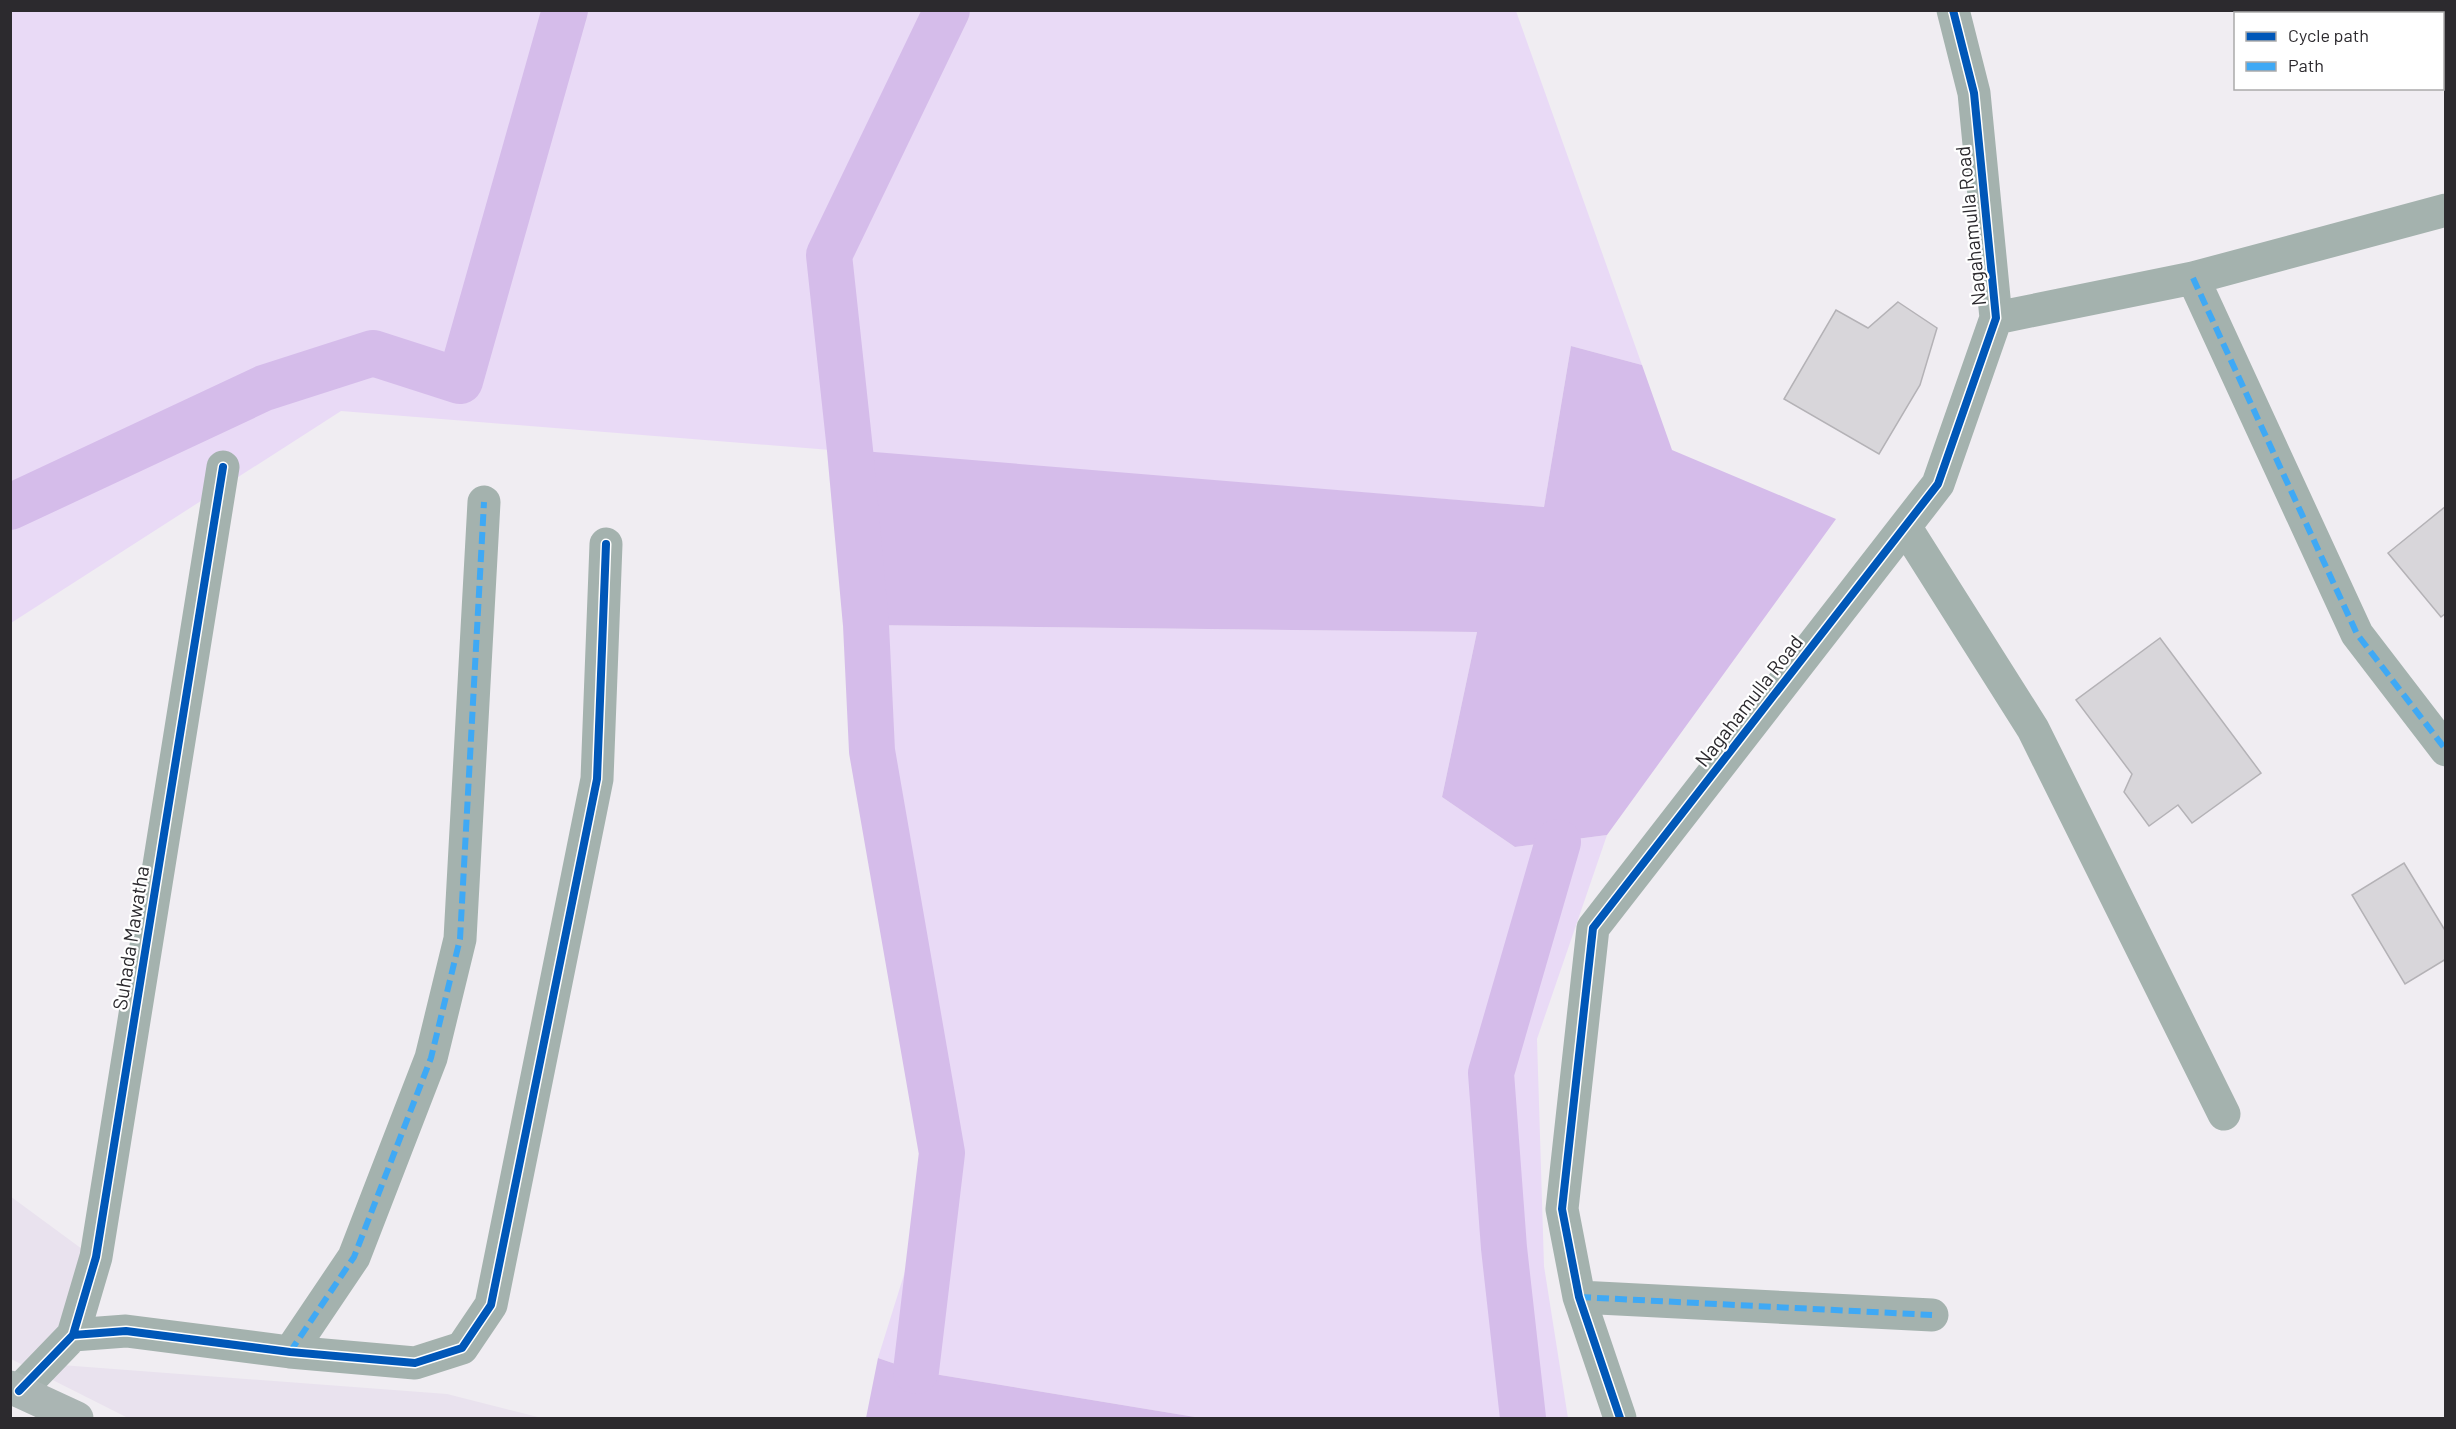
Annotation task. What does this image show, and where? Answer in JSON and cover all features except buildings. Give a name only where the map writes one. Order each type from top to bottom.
[{"type":"main road","points":[[15,1389],[77,1419]]},
{"type":"street","name":"Nagahamulla Road","points":[[1620,1419],[1579,1297],[1562,1209],[1593,928],[1938,484],[1996,318],[1974,93],[1953,10]]},
{"type":"street","points":[[1996,318],[2193,278],[2445,210]]},
{"type":"street","points":[[2193,278],[2356,634],[2445,750]]},
{"type":"street","name":"Suhada Mawatha","points":[[15,1389],[73,1335],[96,1257],[223,467]]},
{"type":"street","points":[[290,1352],[354,1257],[431,1058],[460,939],[484,502]]},
{"type":"street","points":[[1906,528],[2033,729],[2224,1114]]},
{"type":"street","points":[[73,1335],[126,1331],[290,1352],[416,1363],[462,1348],[491,1305],[597,779],[606,544]]},
{"type":"street","points":[[1579,1297],[1932,1315]]},
{"type":"shaded area","points":[[11,11],[1516,11],[1642,365],[1571,346],[1544,507],[341,411],[11,623]]},
{"type":"shaded area","points":[[1571,346],[1642,365],[1672,450],[1836,519],[1607,835],[1515,847],[1442,797],[1477,632],[866,625],[850,450],[1544,507]]},
{"type":"shaded area","points":[[866,625],[1477,632],[1442,797],[1515,847],[1607,835],[1537,1039],[1544,1266],[1568,1418],[1201,1418],[916,1371],[878,1358],[942,1153],[872,751]]},
{"type":"shaded area","points":[[10,1196],[82,1249],[61,1365],[447,1394],[542,1418],[128,1418],[11,1359]]},
{"type":"shaded area","points":[[878,1358],[916,1371],[1201,1418],[866,1418]]},
{"type":"waterway","points":[[10,507],[264,388],[373,353],[460,381],[565,10]]},
{"type":"waterway","points":[[916,1371],[942,1153],[872,751],[866,625],[829,255],[947,10]]},
{"type":"waterway","points":[[1523,1418],[1504,1248],[1491,1073],[1558,842]]},
{"type":"marked path","points":[[2193,278],[2357,634],[2446,750]]},
{"type":"marked path","points":[[290,1352],[354,1257],[431,1058],[460,939],[484,502]]},
{"type":"marked path","points":[[1579,1297],[1932,1315]]},
{"type":"cycle path","points":[[1620,1418],[1579,1297],[1562,1209],[1593,928],[1938,484],[1996,318],[1974,93],[1953,10]]},
{"type":"cycle path","points":[[19,1391],[73,1335],[96,1257],[223,467]]},
{"type":"cycle path","points":[[73,1335],[126,1331],[290,1352],[415,1363],[462,1348],[491,1305],[597,779],[606,544]]}]
